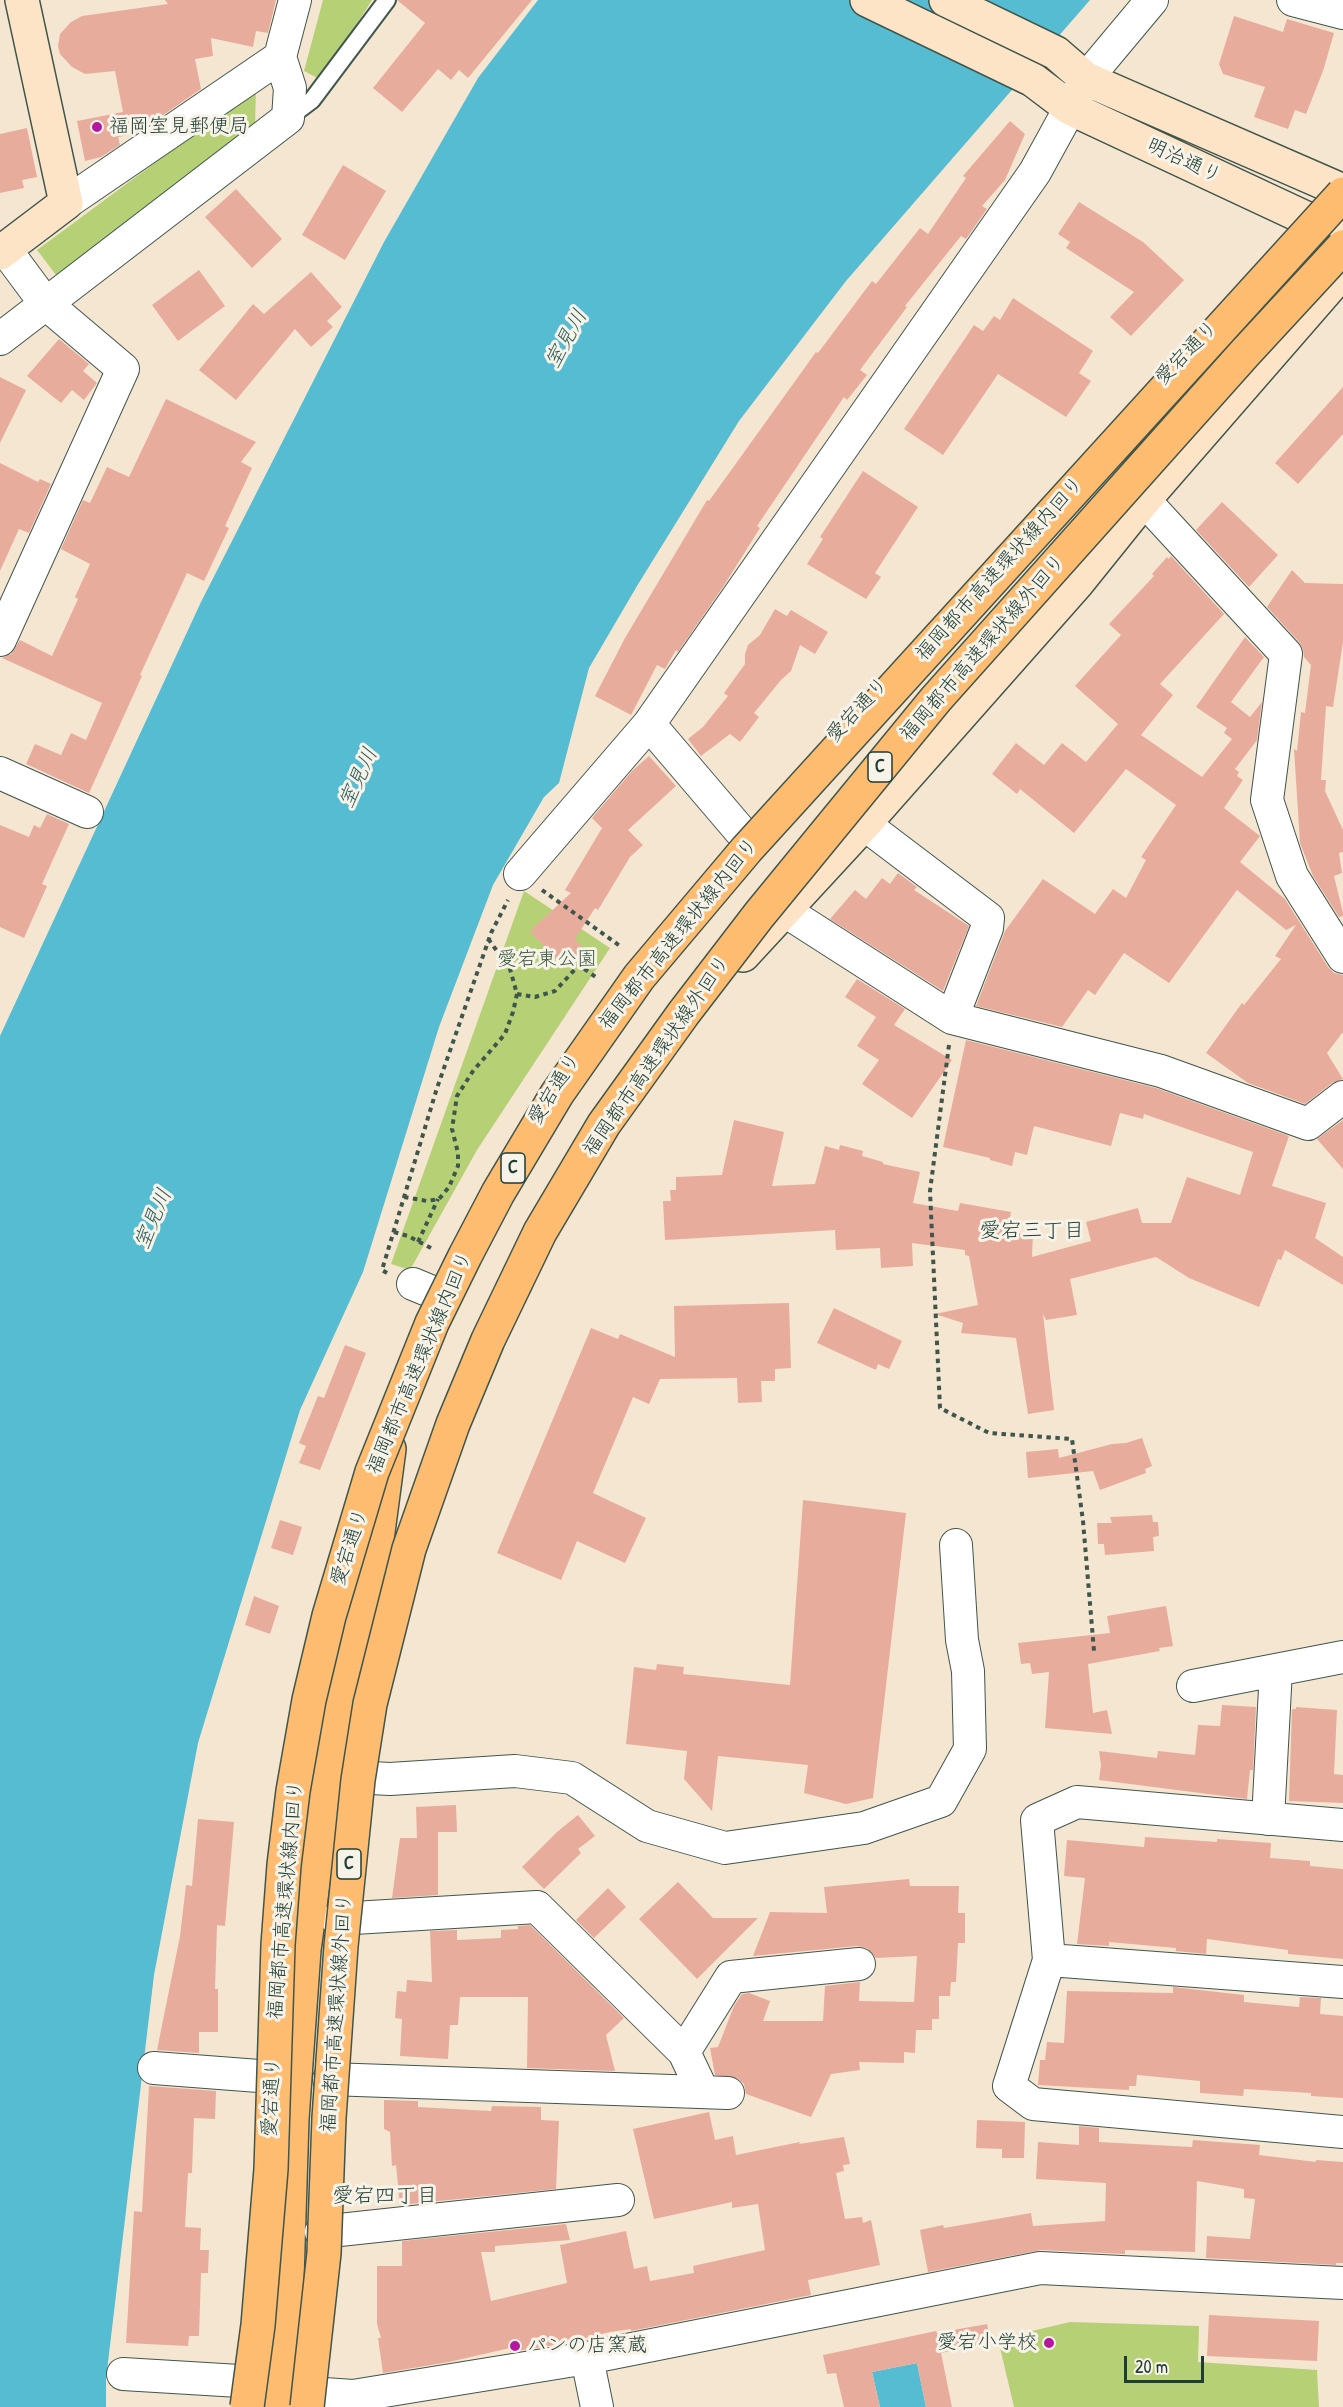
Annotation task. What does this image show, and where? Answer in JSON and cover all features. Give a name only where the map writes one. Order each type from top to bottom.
[{"type":"highway","name":"福岡都市高速環状線内回り","points":[[257,2401],[258,2325],[271,2169],[278,1944],[293,1791],[309,1700],[329,1616],[372,1472],[432,1323],[498,1193],[558,1094],[639,976],[747,849],[1343,194]]},
{"type":"highway","name":"福岡都市高速環状線外回り","points":[[308,2402],[324,2253],[329,2118],[341,1946],[358,1780],[370,1704],[409,1549],[453,1424],[493,1329],[540,1232],[604,1124],[682,1014],[759,915],[936,699],[1237,361],[1343,247]]},
{"type":"highway","name":"C","points":[[257,2401],[277,2390],[287,2279],[292,2119],[304,1950],[337,1706],[374,1562],[393,1421]]},
{"type":"street","points":[[22,0],[66,203]]},
{"type":"street","points":[[0,339],[288,118],[290,88],[280,57],[295,0]]},
{"type":"street","name":"明治通り","points":[[867,0],[1033,80],[1070,108],[1328,221]]},
{"type":"street","name":"明治通り","points":[[946,0],[1056,53],[1086,79],[1343,194]]},
{"type":"street","points":[[520,874],[649,724],[1035,172],[1086,79],[1152,0]]},
{"type":"street","points":[[1293,0],[1343,13]]},
{"type":"street","points":[[0,640],[123,369],[45,303],[2,251],[66,203],[280,57]]},
{"type":"street","name":"愛宕通り","points":[[257,2401],[281,1912],[297,1769],[313,1674],[342,1563],[393,1421],[427,1290],[502,1178],[571,1061],[742,833],[902,664],[1017,530],[1328,221],[1343,194]]},
{"type":"street","points":[[1343,271],[1144,500],[1078,582],[864,824],[704,997],[626,1099],[558,1205],[498,1315],[443,1441],[400,1580],[371,1693],[353,1777],[337,1919],[321,2232],[308,2402],[587,2358],[1040,2268],[1343,2283]]},
{"type":"street","points":[[1144,500],[1286,654],[1267,800],[1292,876],[1343,957]]},
{"type":"street","points":[[649,724],[742,833]]},
{"type":"street","points":[[0,773],[87,812]]},
{"type":"street","points":[[864,824],[988,918],[987,928],[952,1018]]},
{"type":"street","points":[[784,911],[952,1018],[1161,1071],[1308,1124],[1343,1096]]},
{"type":"street","points":[[353,1777],[390,1779],[515,1771],[572,1778],[647,1826],[725,1848],[864,1828],[941,1801],[970,1749],[968,1671],[962,1640],[956,1545]]},
{"type":"street","points":[[1193,1686],[1343,1658]]},
{"type":"street","points":[[1268,1819],[1276,1670]]},
{"type":"street","points":[[1343,1825],[1077,1802],[1037,1820],[1049,1960],[1009,2086],[1033,2104],[1343,2132]]},
{"type":"street","points":[[329,2079],[716,2093],[684,2052],[537,1907],[337,1919]]},
{"type":"street","points":[[1049,1960],[1343,1982]]},
{"type":"street","points":[[684,2052],[731,1977],[859,1964]]},
{"type":"street","points":[[154,2068],[272,2077]]},
{"type":"street","points":[[321,2232],[618,2200]]},
{"type":"street","points":[[587,2358],[597,2407]]},
{"type":"street","points":[[123,2374],[257,2401]]},
{"type":"lane","points":[[288,118],[312,100],[387,0]]},
{"type":"path","points":[[382,1270],[437,1088],[489,939],[520,874],[620,946]]},
{"type":"path","points":[[418,1242],[439,1199],[449,1187],[458,1166],[458,1153],[452,1129],[457,1096],[473,1071],[505,1034],[516,994],[510,969],[489,939]]},
{"type":"path","points":[[516,994],[535,997],[555,992],[579,965],[597,978]]},
{"type":"path","points":[[952,1018],[930,1191],[940,1408],[989,1433],[1072,1438],[1083,1521],[1094,1651]]},
{"type":"path","points":[[404,1197],[427,1202],[439,1199]]},
{"type":"path","points":[[394,1232],[408,1236],[431,1248]]},
{"type":"green space","points":[[323,0],[372,0],[321,80],[304,71]]},
{"type":"green space","points":[[256,88],[255,127],[56,275],[37,250]]},
{"type":"green space","name":"愛宕東公園","points":[[524,891],[610,948],[477,1150],[410,1270],[391,1264]]},
{"type":"green space","points":[[1070,2322],[1199,2326],[1198,2362],[1317,2370],[1319,2407],[1014,2407],[998,2339]]},
{"type":"water","name":"室見川","points":[[538,0],[1090,0],[846,281],[739,421],[589,668],[559,783],[544,797],[493,885],[439,1027],[363,1272],[300,1410],[198,1743],[154,1975],[106,2379],[106,2407],[0,2407],[0,1036],[201,602],[384,242],[478,78]]},
{"type":"water","points":[[917,2363],[926,2407],[880,2407],[872,2372]]},
{"type":"building","points":[[165,0],[276,0],[268,33],[256,31],[253,47],[211,38],[213,56],[195,59],[201,89],[159,118],[146,120],[147,126],[135,134],[118,137],[120,145],[101,157],[85,161],[77,121],[123,112],[115,71],[85,74],[72,67],[60,54],[58,46],[60,34],[71,22],[82,16],[168,4]]},
{"type":"building","points":[[397,0],[532,0],[468,78],[459,70],[451,80],[438,69],[402,112],[373,88],[425,23]]},
{"type":"building","points":[[1234,16],[1283,32],[1287,19],[1334,33],[1323,71],[1306,114],[1295,110],[1288,129],[1254,117],[1265,87],[1223,74],[1219,64]]},
{"type":"building","points":[[1010,121],[1025,134],[1005,180],[982,206],[987,209],[966,239],[961,236],[905,306],[907,307],[860,370],[867,375],[847,400],[844,397],[757,526],[760,528],[678,652],[676,650],[665,669],[657,665],[631,715],[595,696],[625,638],[707,500],[709,501],[816,352],[818,353],[872,281],[876,284],[920,228],[928,234],[966,178],[963,176]]},
{"type":"building","points":[[27,128],[37,177],[22,180],[24,188],[0,193],[0,134]]},
{"type":"building","points":[[343,165],[386,191],[345,260],[302,235]]},
{"type":"building","points":[[236,189],[282,239],[252,268],[205,217]]},
{"type":"building","points":[[1079,202],[1143,242],[1184,280],[1131,336],[1110,317],[1134,292],[1066,248],[1070,242],[1058,234]]},
{"type":"building","points":[[199,270],[225,306],[178,341],[152,305]]},
{"type":"building","points":[[311,272],[342,307],[327,321],[333,327],[311,347],[295,329],[236,400],[199,370],[253,304],[264,314]]},
{"type":"building","points":[[1013,298],[1093,351],[1079,373],[1091,381],[1066,417],[998,374],[943,455],[904,429],[974,325],[983,331],[994,316],[1000,320]]},
{"type":"building","points":[[59,339],[89,364],[83,371],[97,383],[84,400],[72,390],[61,403],[27,376]]},
{"type":"building","points":[[0,377],[26,390],[0,443]]},
{"type":"building","points":[[1343,387],[1343,434],[1298,484],[1275,463]]},
{"type":"building","points":[[166,399],[256,442],[241,462],[252,468],[225,526],[229,528],[204,581],[187,573],[89,793],[26,764],[35,744],[61,755],[71,733],[86,740],[102,703],[2,658],[11,654],[20,640],[52,656],[78,599],[75,597],[90,564],[61,549],[83,500],[90,503],[107,467],[129,477]]},
{"type":"building","points":[[0,463],[38,482],[40,479],[51,484],[29,533],[19,529],[0,571]]},
{"type":"building","points":[[863,471],[918,507],[875,573],[881,577],[866,599],[807,564],[823,539],[820,537]]},
{"type":"building","points":[[1222,502],[1278,555],[1249,587],[1196,530]]},
{"type":"building","points":[[1171,556],[1224,614],[1160,684],[1173,695],[1141,735],[1202,777],[1232,739],[1224,733],[1227,728],[1196,707],[1245,637],[1264,657],[1231,702],[1250,717],[1262,702],[1257,740],[1235,769],[1239,772],[1237,776],[1243,780],[1224,808],[1260,836],[1240,862],[1285,899],[1328,967],[1334,973],[1343,975],[1343,1032],[1327,1053],[1343,1079],[1332,1083],[1305,1104],[1248,1083],[1206,1053],[1242,1003],[1244,1005],[1281,959],[1275,956],[1296,925],[1286,930],[1237,890],[1169,983],[1124,953],[1095,995],[1088,990],[1062,1027],[976,1006],[1005,931],[1043,879],[1095,914],[1113,889],[1126,898],[1146,860],[1141,857],[1176,805],[1126,769],[1074,833],[1020,789],[1017,794],[992,774],[1016,743],[1044,765],[1062,743],[1086,762],[1118,724],[1075,686],[1121,635],[1109,624],[1154,576],[1152,574],[1167,557],[1169,559]]},
{"type":"building","points":[[1292,570],[1305,583],[1343,584],[1343,642],[1333,707],[1326,706],[1321,780],[1326,780],[1325,791],[1343,830],[1343,852],[1339,853],[1342,873],[1334,876],[1343,913],[1343,916],[1339,917],[1313,876],[1300,843],[1294,749],[1297,751],[1301,712],[1305,713],[1311,665],[1304,657],[1299,642],[1267,607]]},
{"type":"building","points":[[775,609],[787,616],[791,610],[828,632],[815,654],[800,645],[791,671],[754,713],[759,717],[740,742],[730,734],[701,756],[688,739],[703,727],[728,696],[724,693],[745,664],[748,645],[760,635]]},
{"type":"building","points":[[649,756],[676,786],[628,830],[643,845],[630,857],[598,910],[595,908],[575,939],[584,949],[564,968],[530,931],[571,893],[565,890],[602,828],[592,818],[632,771]]},
{"type":"building","points":[[47,814],[69,824],[42,884],[47,886],[24,938],[0,927],[0,825],[29,837],[34,825],[40,828]]},
{"type":"building","points":[[898,873],[917,887],[914,890],[969,926],[943,991],[830,919],[855,890],[866,899],[882,878],[890,884]]},
{"type":"building","points":[[857,979],[905,1009],[894,1025],[952,1060],[912,1118],[862,1084],[879,1060],[857,1046],[876,1017],[845,997]]},
{"type":"building","points":[[966,1040],[1156,1088],[1289,1136],[1272,1186],[1326,1203],[1315,1238],[1343,1257],[1343,1285],[1285,1250],[1281,1260],[1278,1259],[1259,1307],[1189,1278],[1156,1257],[1070,1279],[1077,1315],[1046,1320],[1043,1314],[1054,1410],[1028,1414],[1016,1338],[961,1333],[963,1323],[935,1314],[978,1305],[969,1256],[965,1255],[965,1250],[912,1243],[913,1266],[881,1268],[880,1248],[836,1250],[835,1230],[665,1240],[663,1201],[671,1201],[670,1190],[676,1190],[676,1177],[722,1175],[734,1120],[784,1132],[772,1186],[815,1184],[825,1146],[839,1150],[840,1145],[863,1151],[862,1156],[883,1162],[883,1164],[920,1172],[913,1203],[958,1211],[960,1203],[1011,1212],[1008,1233],[1033,1233],[1032,1257],[1091,1241],[1086,1222],[1138,1208],[1142,1223],[1171,1223],[1187,1177],[1240,1195],[1253,1152],[1144,1114],[1143,1119],[1120,1113],[1111,1146],[1034,1126],[1027,1155],[1015,1152],[1012,1166],[990,1160],[990,1158],[943,1147]]},
{"type":"building","points":[[1343,1120],[1343,1169],[1317,1139]]},
{"type":"building","points":[[789,1303],[791,1368],[775,1369],[775,1381],[761,1381],[762,1402],[738,1403],[737,1378],[660,1379],[649,1404],[633,1397],[593,1493],[646,1518],[625,1563],[577,1541],[561,1580],[497,1553],[591,1328],[618,1339],[620,1334],[675,1357],[674,1306]]},
{"type":"building","points":[[834,1308],[902,1341],[889,1369],[878,1364],[876,1370],[817,1343]]},
{"type":"building","points":[[345,1345],[366,1353],[320,1470],[299,1463],[306,1446],[299,1443],[318,1396],[324,1398]]},
{"type":"building","points":[[1142,1438],[1152,1466],[1145,1469],[1146,1473],[1100,1490],[1093,1471],[1028,1478],[1026,1452],[1058,1449],[1059,1458]]},
{"type":"building","points":[[803,1500],[906,1513],[873,1798],[846,1804],[804,1793],[808,1765],[718,1756],[712,1811],[684,1779],[687,1751],[626,1744],[634,1667],[656,1670],[657,1664],[684,1667],[683,1674],[790,1685]]},
{"type":"building","points":[[1152,1515],[1153,1522],[1158,1522],[1159,1536],[1153,1537],[1154,1551],[1105,1555],[1104,1544],[1098,1544],[1097,1523],[1112,1523],[1110,1517]]},
{"type":"building","points":[[280,1520],[302,1527],[293,1555],[271,1548]]},
{"type":"building","points":[[254,1596],[279,1606],[270,1634],[245,1625]]},
{"type":"building","points":[[1166,1606],[1173,1646],[1159,1648],[1160,1651],[1088,1664],[1093,1713],[1107,1710],[1112,1734],[1045,1728],[1049,1672],[1032,1674],[1030,1663],[1021,1664],[1018,1643],[1110,1633],[1107,1616]]},
{"type":"building","points":[[1222,1705],[1256,1707],[1253,1770],[1250,1770],[1247,1799],[1099,1780],[1101,1765],[1099,1751],[1157,1758],[1158,1751],[1195,1755],[1198,1725],[1220,1726]]},
{"type":"building","points":[[1296,1707],[1337,1710],[1334,1774],[1343,1775],[1343,1803],[1289,1801],[1292,1709]]},
{"type":"building","points":[[456,1805],[457,1832],[438,1832],[438,1895],[392,1898],[400,1838],[417,1838],[416,1807]]},
{"type":"building","points":[[578,1815],[595,1836],[578,1849],[581,1853],[544,1889],[522,1867],[557,1832]]},
{"type":"building","points":[[198,1819],[234,1822],[225,1926],[217,1925],[215,1989],[218,1989],[218,2032],[199,2032],[199,2053],[157,2050],[180,1936],[186,1885],[192,1886]]},
{"type":"building","points":[[1145,1837],[1271,1843],[1270,1858],[1310,1861],[1310,1866],[1343,1869],[1343,1959],[1288,1954],[1288,1950],[1207,1939],[1206,1954],[1176,1951],[1176,1948],[1109,1942],[1109,1946],[1077,1944],[1085,1878],[1064,1876],[1067,1840],[1144,1847]]},
{"type":"building","points":[[909,1879],[910,1886],[959,1886],[958,1913],[965,1913],[965,1943],[958,1943],[956,1982],[951,1982],[950,1996],[939,1996],[939,2019],[932,2019],[932,2030],[916,2030],[915,2053],[904,2052],[904,2063],[859,2062],[860,2070],[831,2074],[811,2117],[746,2094],[744,2084],[737,2078],[715,2075],[710,2048],[718,2047],[734,2006],[742,1994],[749,1993],[770,2001],[763,2021],[823,2021],[825,1986],[860,1982],[859,2001],[914,2002],[917,1956],[876,1958],[867,1948],[857,1946],[753,1956],[770,1912],[827,1913],[824,1887]]},
{"type":"building","points":[[678,1882],[713,1918],[758,1918],[697,1979],[639,1919]]},
{"type":"building","points":[[608,1888],[626,1907],[594,1938],[576,1920]]},
{"type":"building","points":[[530,1925],[624,2018],[606,2035],[615,2071],[527,2068],[528,1997],[460,1997],[458,2025],[450,2025],[448,2059],[400,2056],[402,2019],[395,2018],[397,1991],[406,1992],[407,1980],[432,1982],[430,1931],[457,1930],[457,1940],[501,1938],[501,1930],[518,1929],[518,1926]]},
{"type":"building","points":[[1173,1987],[1244,1995],[1244,2002],[1299,2007],[1300,1997],[1321,1998],[1320,2014],[1343,2016],[1343,2098],[1311,2096],[1311,2093],[1244,2089],[1243,2096],[1200,2093],[1200,2081],[1137,2075],[1136,2086],[1129,2086],[1129,2090],[1038,2085],[1040,2060],[1045,2060],[1047,2042],[1064,2043],[1067,1991],[1173,1993]]},
{"type":"building","points":[[149,2086],[216,2091],[215,2119],[194,2118],[192,2173],[188,2173],[185,2227],[201,2228],[200,2250],[209,2250],[208,2273],[201,2273],[199,2336],[189,2336],[188,2346],[126,2343],[134,2211],[142,2212]]},
{"type":"building","points":[[384,2100],[418,2101],[418,2107],[491,2111],[492,2106],[541,2107],[541,2120],[559,2121],[556,2189],[400,2205],[396,2165],[392,2166],[390,2132],[384,2129]]},
{"type":"building","points":[[709,2112],[715,2140],[733,2136],[736,2155],[800,2142],[799,2144],[844,2137],[850,2164],[843,2165],[844,2171],[836,2173],[845,2219],[862,2217],[863,2223],[871,2220],[880,2265],[808,2280],[811,2295],[631,2331],[631,2329],[610,2332],[561,2344],[510,2352],[510,2348],[449,2362],[383,2373],[378,2338],[381,2338],[377,2324],[377,2266],[402,2266],[402,2241],[566,2224],[570,2240],[495,2246],[495,2252],[481,2252],[491,2301],[567,2283],[560,2245],[626,2231],[634,2269],[647,2266],[650,2281],[694,2273],[693,2266],[765,2250],[758,2204],[732,2208],[732,2202],[654,2219],[633,2129]]},
{"type":"building","points":[[977,2120],[1025,2122],[1024,2158],[1002,2158],[1002,2149],[976,2148]]},
{"type":"building","points":[[1079,2126],[1099,2128],[1099,2142],[1192,2147],[1193,2140],[1260,2145],[1259,2155],[1316,2162],[1316,2160],[1343,2162],[1343,2263],[1336,2263],[1336,2265],[1206,2258],[1207,2236],[1250,2239],[1255,2199],[1244,2198],[1244,2189],[1197,2181],[1195,2252],[1125,2250],[1125,2254],[1041,2250],[928,2272],[920,2230],[1031,2213],[1033,2226],[1105,2221],[1106,2183],[1036,2179],[1038,2142],[1079,2145]]},
{"type":"building","points":[[1209,2315],[1319,2321],[1317,2361],[1207,2356]]},
{"type":"building","points":[[987,2324],[991,2342],[941,2353],[952,2407],[926,2407],[917,2363],[872,2372],[880,2407],[844,2407],[836,2373],[827,2374],[823,2355],[936,2331],[937,2333]]},
{"type":"place","name":"福岡室見郵便局","points":[[97,127]]},
{"type":"place","name":"愛宕小学校","points":[[1049,2343]]},
{"type":"place","name":"パンの店窯蔵","points":[[515,2346]]},
{"type":"district","name":"愛宕三丁目","points":[[1032,1231]]},
{"type":"district","name":"愛宕四丁目","points":[[385,2196]]}]
